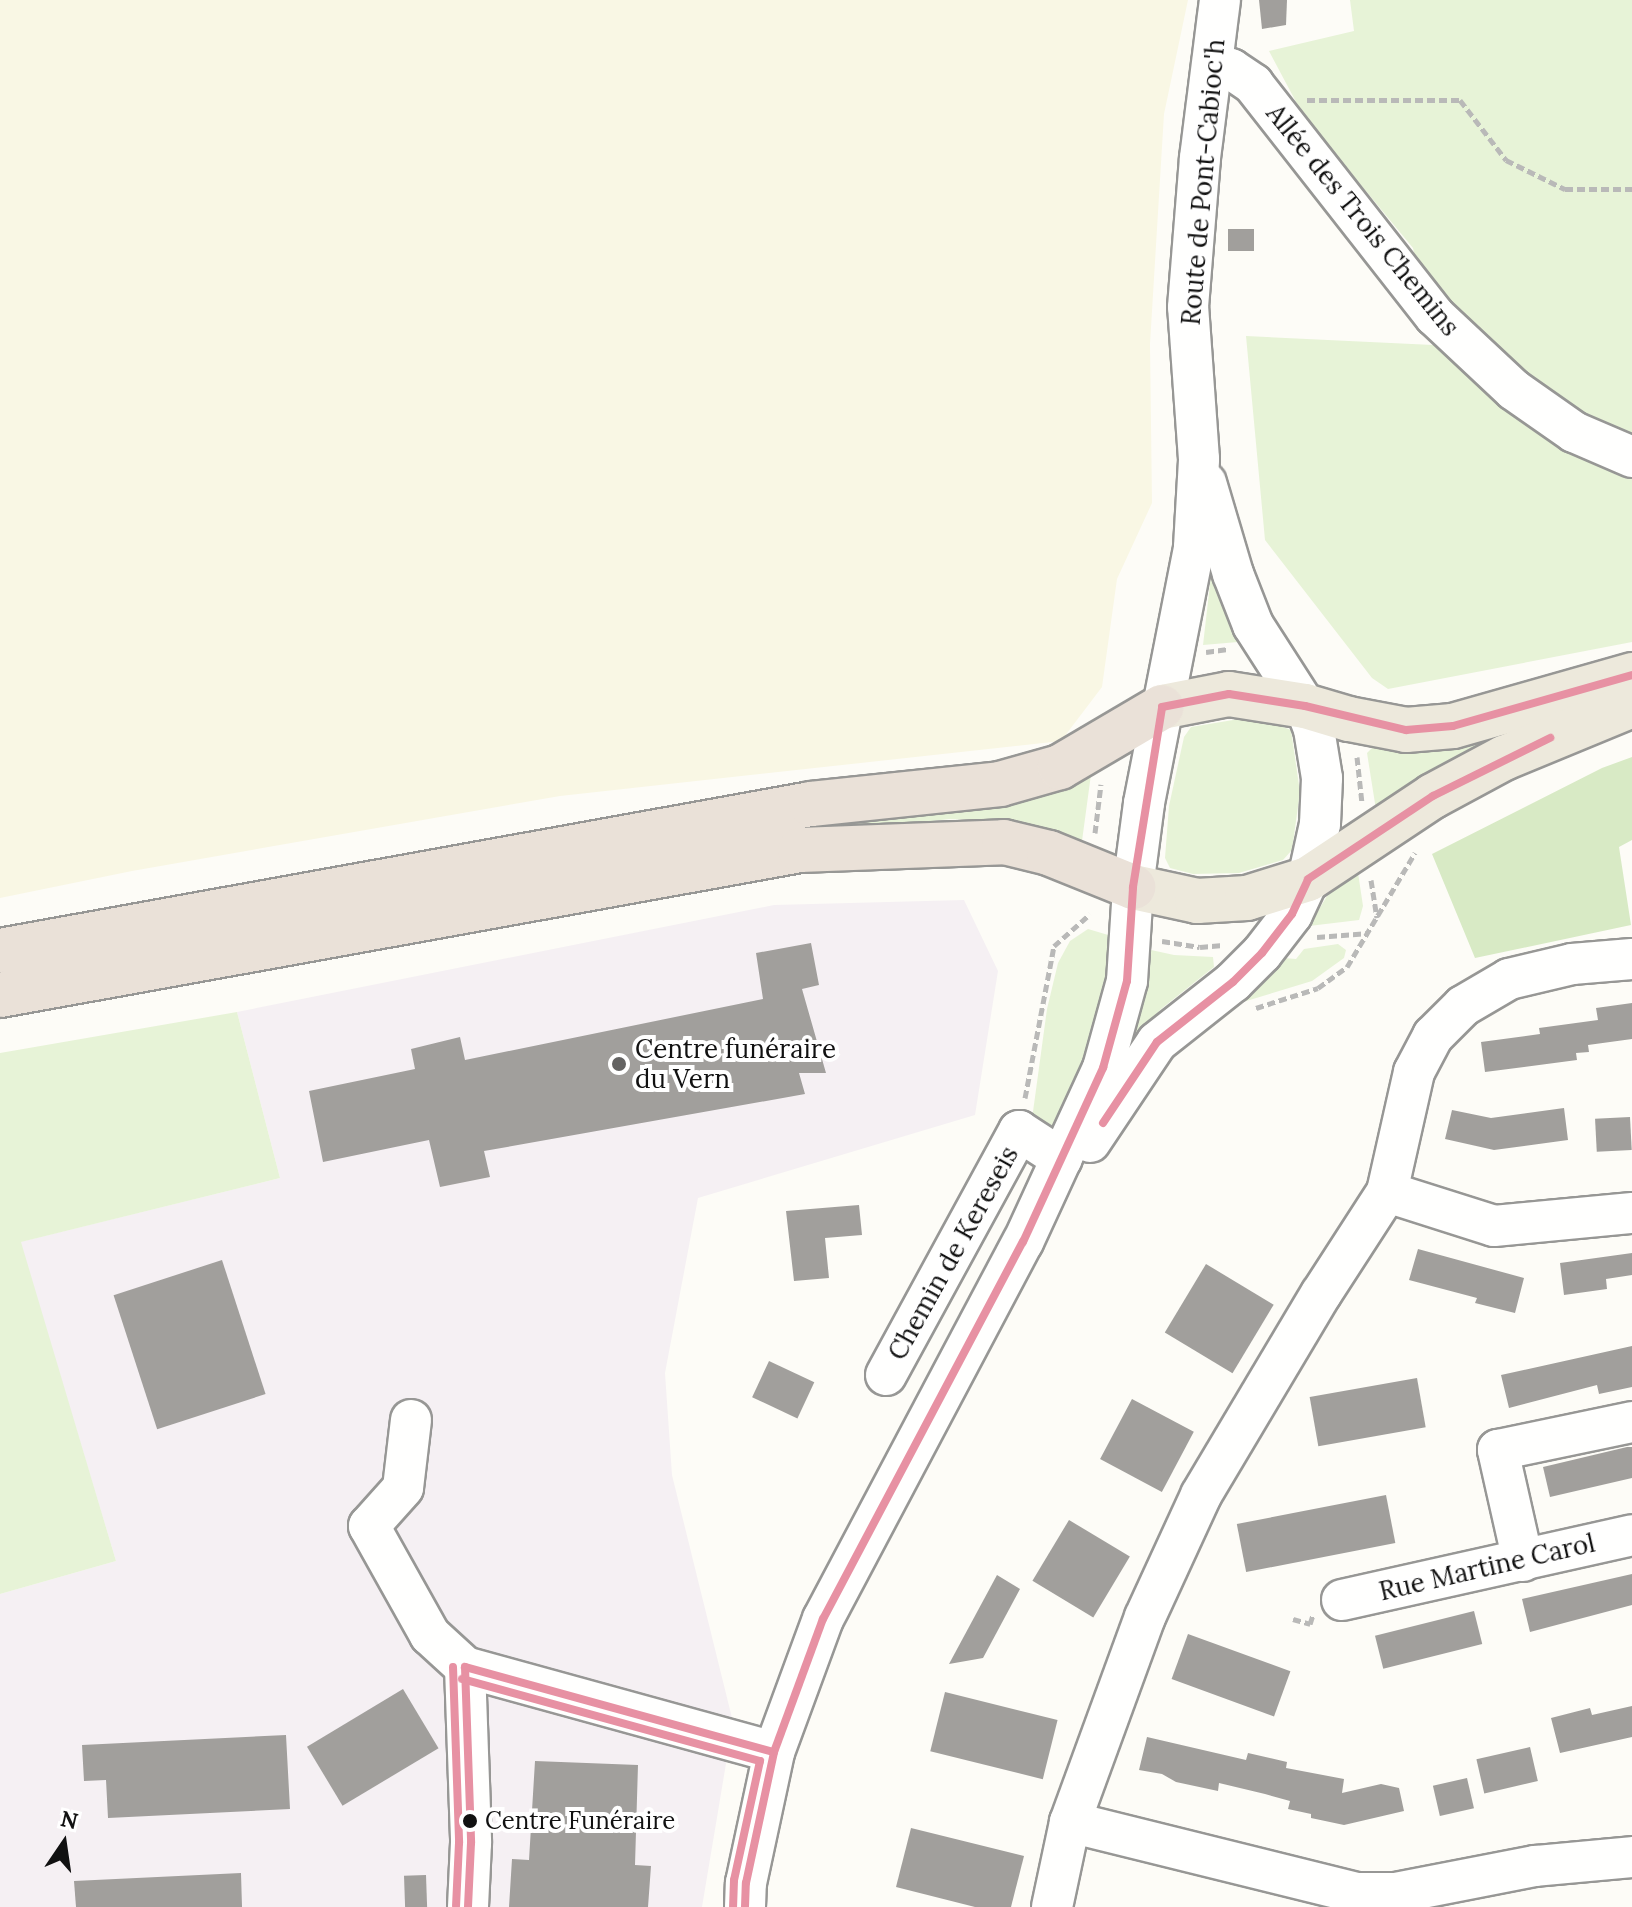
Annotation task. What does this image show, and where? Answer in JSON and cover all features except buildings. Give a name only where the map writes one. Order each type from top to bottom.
[{"type":"highway","points":[[0,951],[796,807],[1000,784],[1060,767],[1162,707]]},
{"type":"highway","points":[[0,995],[800,850],[1004,842],[1049,853],[1133,887]]},
{"type":"main road","points":[[1162,707],[1229,694],[1305,706],[1349,719],[1406,730],[1453,726],[1632,675]]},
{"type":"main road","points":[[1133,887],[1197,901],[1247,898],[1308,879],[1444,789],[1504,758],[1632,705]]},
{"type":"street","name":"Route de Pont-Cabioc'h","points":[[1162,707],[1194,547],[1199,459],[1188,307],[1200,158],[1220,0]]},
{"type":"street","name":"Allée des Trois Chemins","points":[[1213,64],[1231,69],[1253,84],[1435,316],[1514,390],[1574,432],[1632,457]]},
{"type":"street","name":"Route de Pont-Cabioc'h","points":[[1199,459],[1233,574],[1253,625],[1305,706]]},
{"type":"street","points":[[1023,1242],[1157,1042],[1262,953],[1292,914],[1308,879],[1320,824],[1322,778],[1314,729],[1305,706]]},
{"type":"street","points":[[745,1907],[746,1883],[774,1752],[823,1619],[1023,1242],[1103,1068],[1127,981],[1133,887],[1144,803],[1162,707]]},
{"type":"street","points":[[1052,1907],[1070,1822],[1145,1617],[1201,1495],[1321,1294],[1387,1192],[1414,1072],[1433,1036],[1463,1006],[1509,979],[1572,964],[1632,959]]},
{"type":"street","name":"Chemin de Kereseis","points":[[886,1375],[1019,1131],[1062,1159]]},
{"type":"street","points":[[1387,1192],[1494,1226],[1632,1213]]},
{"type":"street","points":[[411,1420],[403,1488],[369,1526],[430,1635],[465,1667],[774,1752]]},
{"type":"street","points":[[1523,1561],[1498,1450],[1632,1422]]},
{"type":"street","name":"Rue Martine Carol","points":[[1342,1600],[1632,1535]]},
{"type":"street","points":[[465,1667],[471,1843],[468,1907]]},
{"type":"street","points":[[1070,1822],[1357,1893],[1396,1893],[1535,1866],[1632,1857]]},
{"type":"path","points":[[1266,100],[1460,100],[1506,160],[1565,189],[1632,189]]},
{"type":"path","points":[[1170,660],[1228,649],[1270,651]]},
{"type":"path","points":[[1245,1015],[1257,1007],[1318,988],[1347,967],[1417,849]]},
{"type":"path","name":"Chemin de Kereseis","points":[[1019,1131],[1044,981],[1054,946],[1090,914]]},
{"type":"path","points":[[1293,1619],[1310,1624]]},
{"type":"shaded area","points":[[0,0],[1188,0],[1164,114],[1150,344],[1152,503],[1117,579],[1102,687],[1061,741],[560,796],[132,871],[0,898]]},
{"type":"shaded area","points":[[964,900],[998,971],[975,1115],[698,1198],[665,1373],[672,1475],[733,1722],[702,1907],[0,1907],[0,1594],[116,1561],[20,1242],[280,1178],[237,1012],[774,905]]},
{"type":"green space","points":[[1350,0],[1632,0],[1632,642],[1388,689],[1372,678],[1265,540],[1246,336],[1433,345],[1413,248],[1303,115],[1269,51],[1354,31]]},
{"type":"green space","points":[[1212,567],[1218,567],[1238,642],[1203,645]]},
{"type":"green space","points":[[1239,719],[1265,720],[1291,730],[1300,792],[1292,850],[1283,860],[1239,873],[1193,874],[1170,868],[1165,858],[1169,806],[1184,737],[1191,727]]},
{"type":"green space","points":[[1501,733],[1504,741],[1377,816],[1367,753],[1375,745]]},
{"type":"green space","points":[[1632,757],[1632,840],[1619,847],[1631,925],[1475,958],[1432,854],[1602,768]]},
{"type":"green space","points":[[1092,767],[1082,841],[1021,822],[949,819],[823,834],[812,830],[821,820]]},
{"type":"green space","points":[[1357,866],[1363,906],[1359,920],[1309,926],[1333,886]]},
{"type":"green space","points":[[1088,929],[1115,937],[1110,984],[1063,1132],[1032,1119],[1047,1009],[1058,963],[1070,941]]},
{"type":"green space","points":[[1338,944],[1346,950],[1344,958],[1312,981],[1243,1002],[1284,958],[1296,959],[1304,949]]},
{"type":"green space","points":[[1142,948],[1174,955],[1213,957],[1214,967],[1161,1009],[1132,1042],[1126,1037]]},
{"type":"green space","points":[[237,1012],[280,1178],[21,1242],[116,1561],[0,1594],[0,1053]]},
{"type":"transit line","points":[[745,1907],[746,1883],[774,1752],[823,1619],[1023,1242],[1103,1068],[1127,981],[1133,887],[1162,707],[1229,694],[1305,706],[1406,730],[1453,726],[1632,675]]},
{"type":"transit line","points":[[1103,1123],[1157,1042],[1233,982],[1262,953],[1292,914],[1308,879],[1433,796],[1550,738]]},
{"type":"transit line","points":[[453,1667],[459,1843],[456,1906]]},
{"type":"transit line","points":[[465,1667],[774,1752]]},
{"type":"transit line","points":[[465,1667],[471,1843],[468,1907]]},
{"type":"transit line","points":[[462,1679],[760,1761],[734,1880],[733,1907]]},
{"type":"place","name":"Centre funéraire du Vern","points":[[619,1064]]},
{"type":"place","name":"Centre Funéraire","points":[[470,1821]]}]
